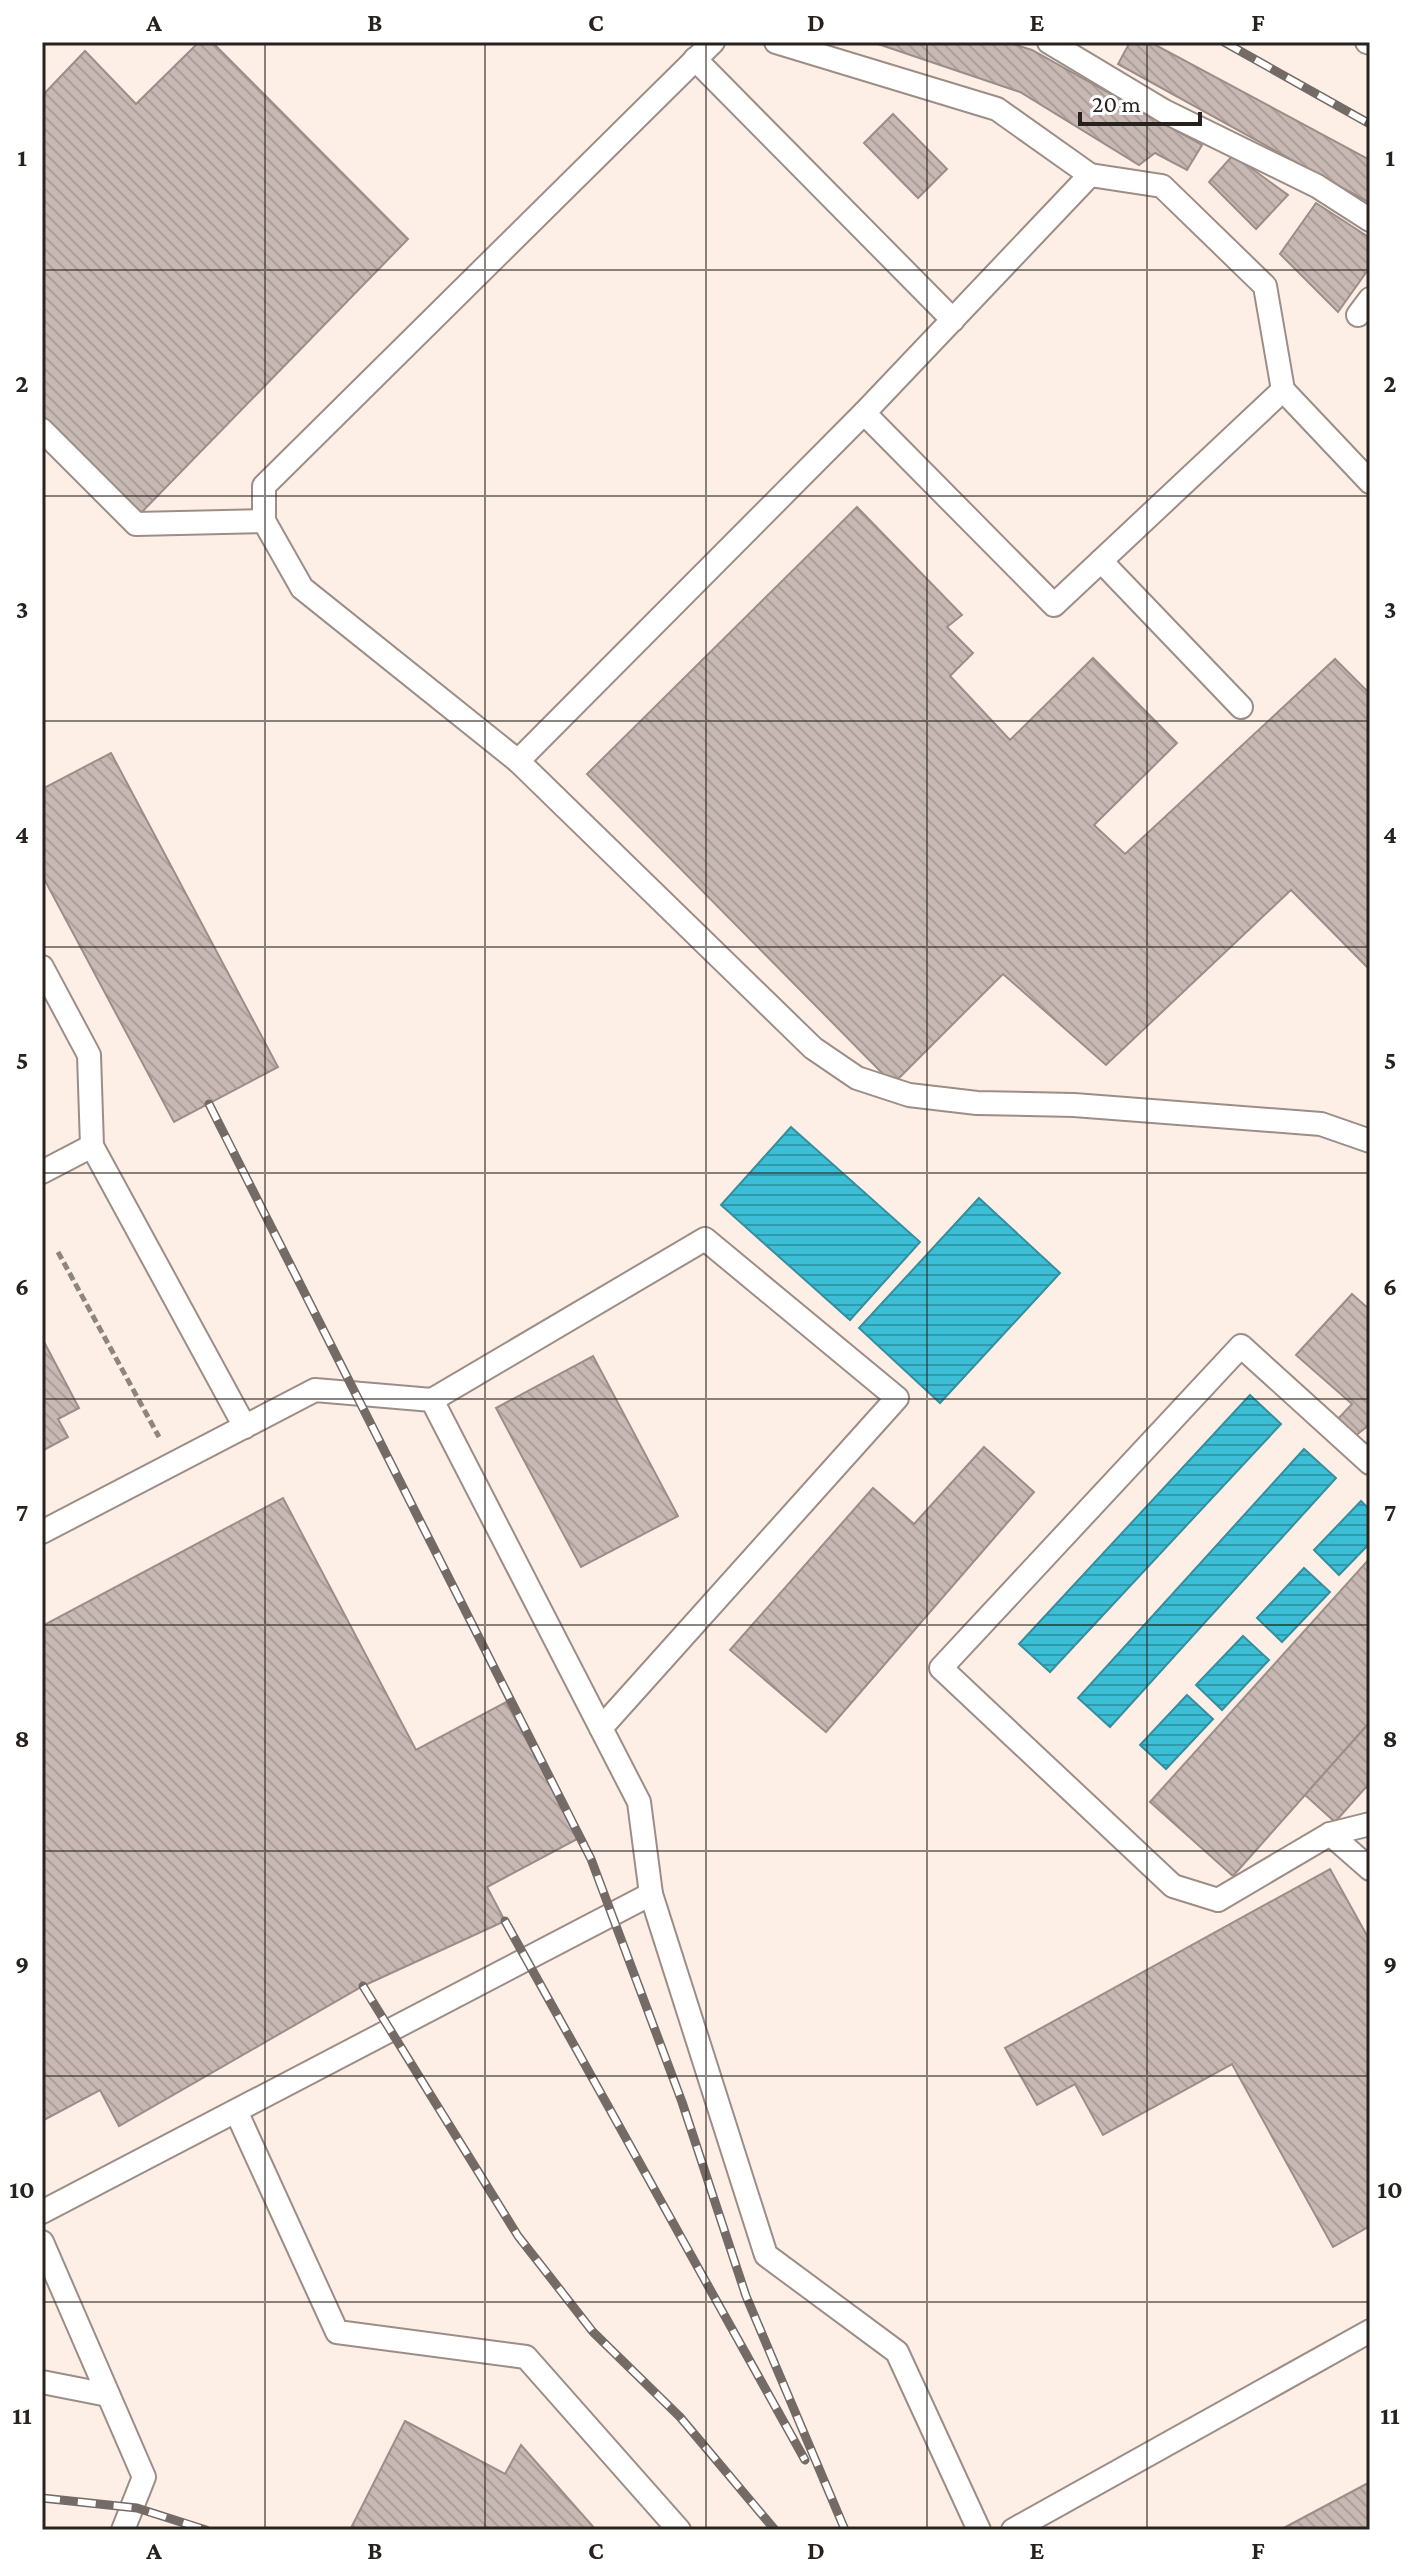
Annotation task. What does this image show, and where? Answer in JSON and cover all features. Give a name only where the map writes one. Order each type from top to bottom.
[{"type":"lane","points":[[713,42],[264,486],[264,521],[302,588],[518,761],[813,1048],[857,1078],[909,1095],[977,1103],[1074,1105],[1321,1124],[1370,1141]]},
{"type":"lane","points":[[776,42],[997,109],[1090,175],[1162,186],[1265,286],[1283,390],[1370,482]]},
{"type":"lane","points":[[1049,42],[1164,111],[1317,186],[1370,220]]},
{"type":"lane","points":[[695,59],[953,320]]},
{"type":"lane","points":[[518,761],[864,413],[1090,175]]},
{"type":"lane","points":[[864,413],[1054,605],[1283,390]]},
{"type":"lane","points":[[42,430],[136,524],[264,521]]},
{"type":"lane","points":[[1101,561],[1241,707]]},
{"type":"lane","points":[[42,967],[89,1055],[92,1146],[245,1427]]},
{"type":"lane","points":[[42,1172],[92,1146]]},
{"type":"lane","points":[[42,1532],[315,1390],[432,1400],[705,1239],[897,1398],[601,1728]]},
{"type":"lane","points":[[1370,1463],[1241,1346],[941,1668],[1173,1886],[1218,1900],[1330,1834],[1370,1824]]},
{"type":"lane","points":[[432,1400],[639,1802],[651,1894],[766,2255],[897,2352],[979,2530]]},
{"type":"lane","points":[[1330,1834],[1370,1869]]},
{"type":"lane","points":[[42,2212],[651,1894]]},
{"type":"lane","points":[[236,2111],[337,2332],[526,2357],[679,2530]]},
{"type":"lane","points":[[42,2242],[144,2477],[123,2530]]},
{"type":"lane","points":[[1013,2530],[1370,2331]]},
{"type":"lane","points":[[42,2382],[108,2395]]},
{"type":"path","points":[[58,1252],[161,1441]]},
{"type":"water","points":[[791,1127],[920,1242],[850,1320],[721,1205]]},
{"type":"water","points":[[979,1198],[1060,1273],[940,1403],[859,1328]]},
{"type":"water","points":[[1250,1395],[1281,1424],[1050,1672],[1019,1644]]},
{"type":"water","points":[[1304,1449],[1336,1478],[1110,1727],[1078,1698]]},
{"type":"water","points":[[1361,1501],[1370,1510],[1370,1543],[1339,1575],[1314,1550]]},
{"type":"water","points":[[1304,1568],[1330,1592],[1282,1642],[1257,1618]]},
{"type":"water","points":[[1243,1636],[1269,1660],[1222,1710],[1196,1685]]},
{"type":"water","points":[[1187,1695],[1213,1719],[1166,1769],[1140,1745]]},
{"type":"building","points":[[199,42],[212,42],[408,239],[138,516],[42,420],[42,96],[85,51],[136,104]]},
{"type":"building","points":[[872,42],[1006,42],[1032,50],[1202,145],[1187,170],[1155,153],[1139,165],[1020,92]]},
{"type":"building","points":[[1130,42],[1150,42],[1370,160],[1370,203],[1118,64]]},
{"type":"building","points":[[893,114],[947,169],[918,198],[864,143]]},
{"type":"building","points":[[1233,155],[1288,195],[1256,229],[1209,182]]},
{"type":"building","points":[[1316,203],[1370,238],[1370,267],[1338,312],[1280,254]]},
{"type":"building","points":[[857,507],[962,615],[947,627],[973,653],[950,676],[1010,740],[1093,658],[1177,743],[1094,825],[1125,854],[1335,659],[1370,694],[1370,970],[1291,890],[1106,1065],[1003,974],[893,1084],[587,774]]},
{"type":"building","points":[[111,753],[278,1067],[174,1122],[42,875],[42,789]]},
{"type":"building","points":[[1352,1294],[1370,1310],[1370,1424],[1354,1437],[1336,1421],[1352,1404],[1296,1355]]},
{"type":"building","points":[[42,1338],[79,1408],[58,1419],[68,1437],[42,1451]]},
{"type":"building","points":[[593,1356],[678,1516],[581,1567],[496,1408]]},
{"type":"building","points":[[984,1447],[1034,1492],[826,1732],[730,1650],[873,1488],[914,1524]]},
{"type":"building","points":[[283,1498],[416,1750],[506,1702],[579,1838],[487,1887],[505,1921],[363,1986],[119,2126],[100,2090],[42,2121],[42,1626]]},
{"type":"building","points":[[1370,1558],[1370,1722],[1233,1876],[1150,1802]]},
{"type":"building","points":[[1370,1722],[1370,1790],[1366,1787],[1335,1822],[1305,1795]]},
{"type":"building","points":[[1330,1869],[1370,1941],[1370,2226],[1333,2247],[1232,2064],[1103,2135],[1075,2084],[1037,2105],[1005,2048]]},
{"type":"building","points":[[405,2421],[505,2474],[521,2445],[596,2530],[350,2530]]},
{"type":"building","points":[[1370,2482],[1370,2530],[1280,2530]]},
{"type":"railway","points":[[1224,42],[1370,124]]},
{"type":"railway","points":[[209,1104],[591,1859],[682,2102],[746,2296],[845,2530]]},
{"type":"railway","points":[[505,1921],[805,2460]]},
{"type":"railway","points":[[363,1986],[518,2236],[593,2332],[680,2417],[775,2530]]},
{"type":"railway","points":[[42,2498],[137,2508],[206,2530]]}]
